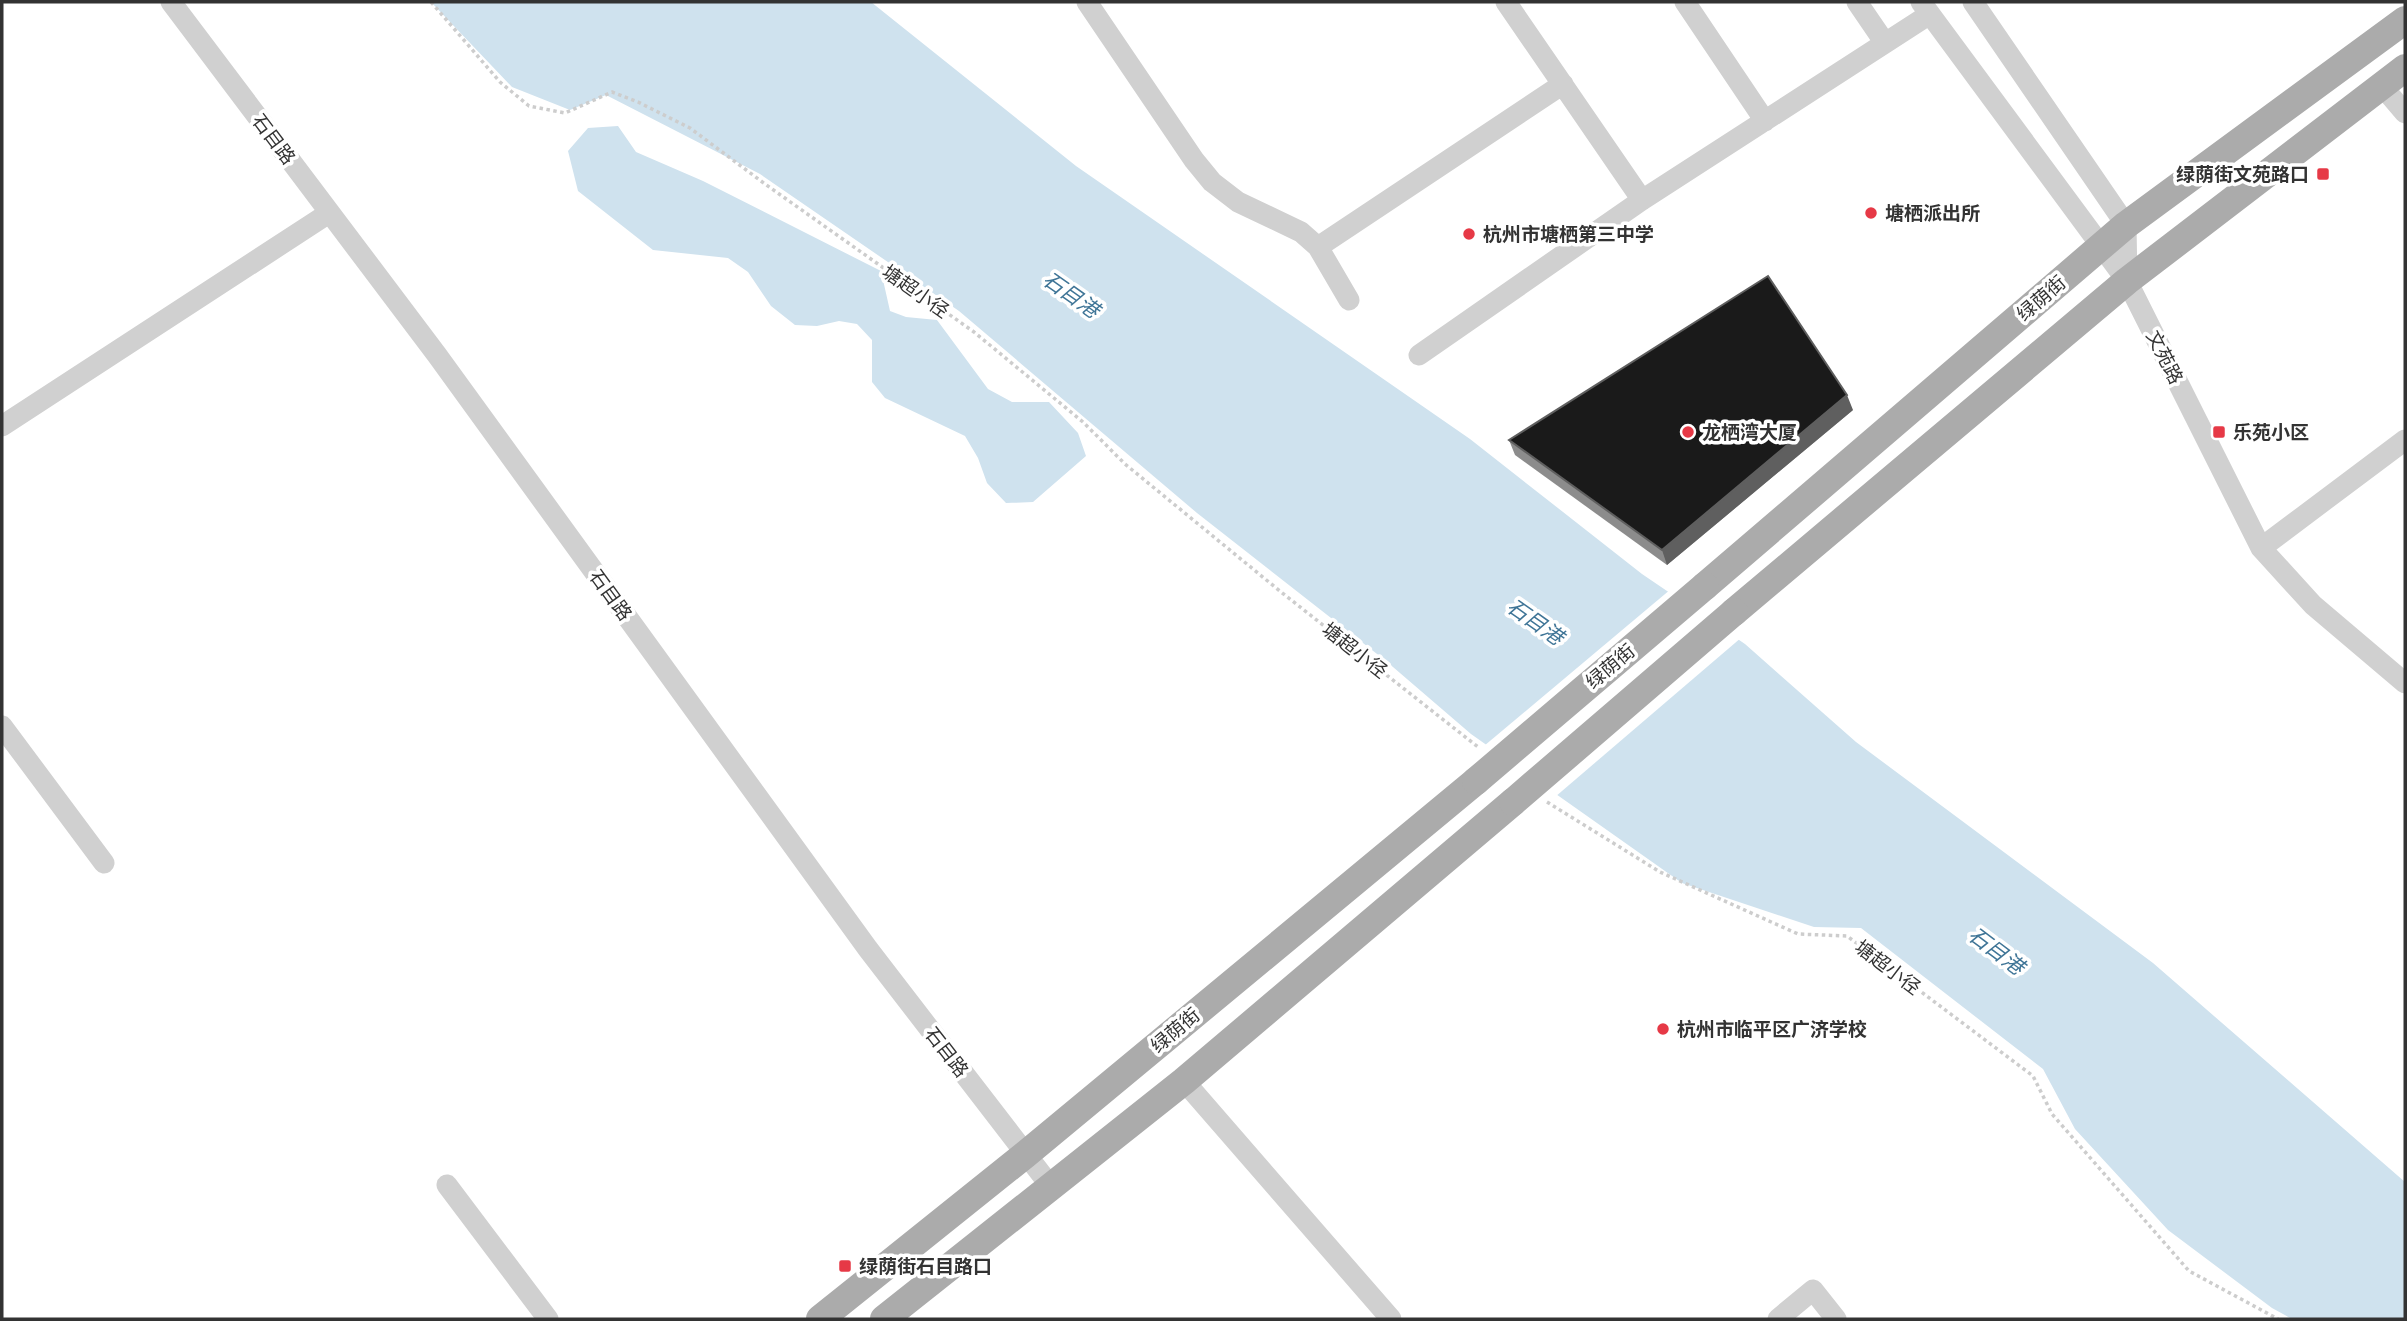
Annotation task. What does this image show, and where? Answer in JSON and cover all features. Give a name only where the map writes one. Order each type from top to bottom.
[{"type":"main road","name":"绿荫街","points":[[820,1319],[1026,1154],[1476,781],[2126,225],[2405,20]]},
{"type":"main road","name":"绿荫街","points":[[884,1319],[1184,1081],[2127,281],[2405,68]]},
{"type":"street","name":"石目路","points":[[172,2],[445,366],[868,949],[1052,1188]]},
{"type":"street","points":[[1087,2],[1194,160],[1212,182],[1238,202],[1301,232],[1318,247],[1349,300]]},
{"type":"street","points":[[1685,2],[1765,121]]},
{"type":"street","points":[[1857,2],[1885,43]]},
{"type":"street","points":[[1973,2],[2126,225]]},
{"type":"street","points":[[1513,4],[1563,84],[1642,200]]},
{"type":"street","points":[[1419,355],[1642,200],[1885,43],[1926,8],[2127,281]]},
{"type":"street","points":[[1318,247],[1563,84]]},
{"type":"street","points":[[2382,86],[2405,113]]},
{"type":"street","points":[[2,426],[328,213]]},
{"type":"street","name":"文苑路","points":[[2126,225],[2127,281],[2261,548],[2313,605],[2405,683]]},
{"type":"street","points":[[2261,548],[2405,440]]},
{"type":"street","points":[[2,726],[104,863]]},
{"type":"street","points":[[1184,1081],[1391,1319]]},
{"type":"street","points":[[447,1185],[548,1319]]},
{"type":"street","points":[[1778,1319],[1813,1290],[1836,1319]]},
{"type":"path","name":"塘超小径","points":[[430,2],[500,82],[529,106],[565,113],[611,92],[690,128],[974,332],[1083,422],[1125,464],[1482,751]]},
{"type":"path","name":"塘超小径","points":[[1545,801],[1660,872],[1798,934],[1847,936],[2033,1076],[2052,1114],[2189,1271],[2278,1319]]},
{"type":"water","name":"石目港","points":[[431,2],[871,2],[1076,166],[1470,439],[1642,574],[1745,644],[1856,742],[2153,963],[2405,1182],[2405,1319],[2292,1319],[2272,1308],[2168,1230],[2075,1129],[2043,1069],[1861,928],[1814,927],[1682,883],[1471,734],[1386,661],[1197,513],[959,311],[760,174],[606,95],[570,110],[512,87]]},
{"type":"water","points":[[618,126],[636,152],[703,181],[881,271],[890,311],[906,317],[937,320],[988,389],[1012,402],[1049,402],[1078,433],[1086,456],[1033,502],[1006,503],[987,483],[978,458],[965,436],[885,398],[872,382],[872,340],[857,324],[839,321],[817,326],[795,325],[771,306],[748,272],[728,258],[653,250],[578,191],[568,151],[588,128]]},
{"type":"pier","points":[[1671,589],[1742,637],[1555,797],[1484,746]]},
{"type":"building","name":"龙栖湾大厦","points":[[1768,276],[1847,395],[1662,550],[1509,440]]},
{"type":"place","name":"绿荫街文苑路口","points":[[2323,174]]},
{"type":"place","name":"塘栖派出所","points":[[1871,213]]},
{"type":"place","name":"杭州市塘栖第三中学","points":[[1469,234]]},
{"type":"place","name":"龙栖湾大厦","points":[[1688,432]]},
{"type":"place","name":"乐苑小区","points":[[2219,432]]},
{"type":"place","name":"杭州市临平区广济学校","points":[[1663,1029]]},
{"type":"place","name":"绿荫街石目路口","points":[[845,1266]]}]
